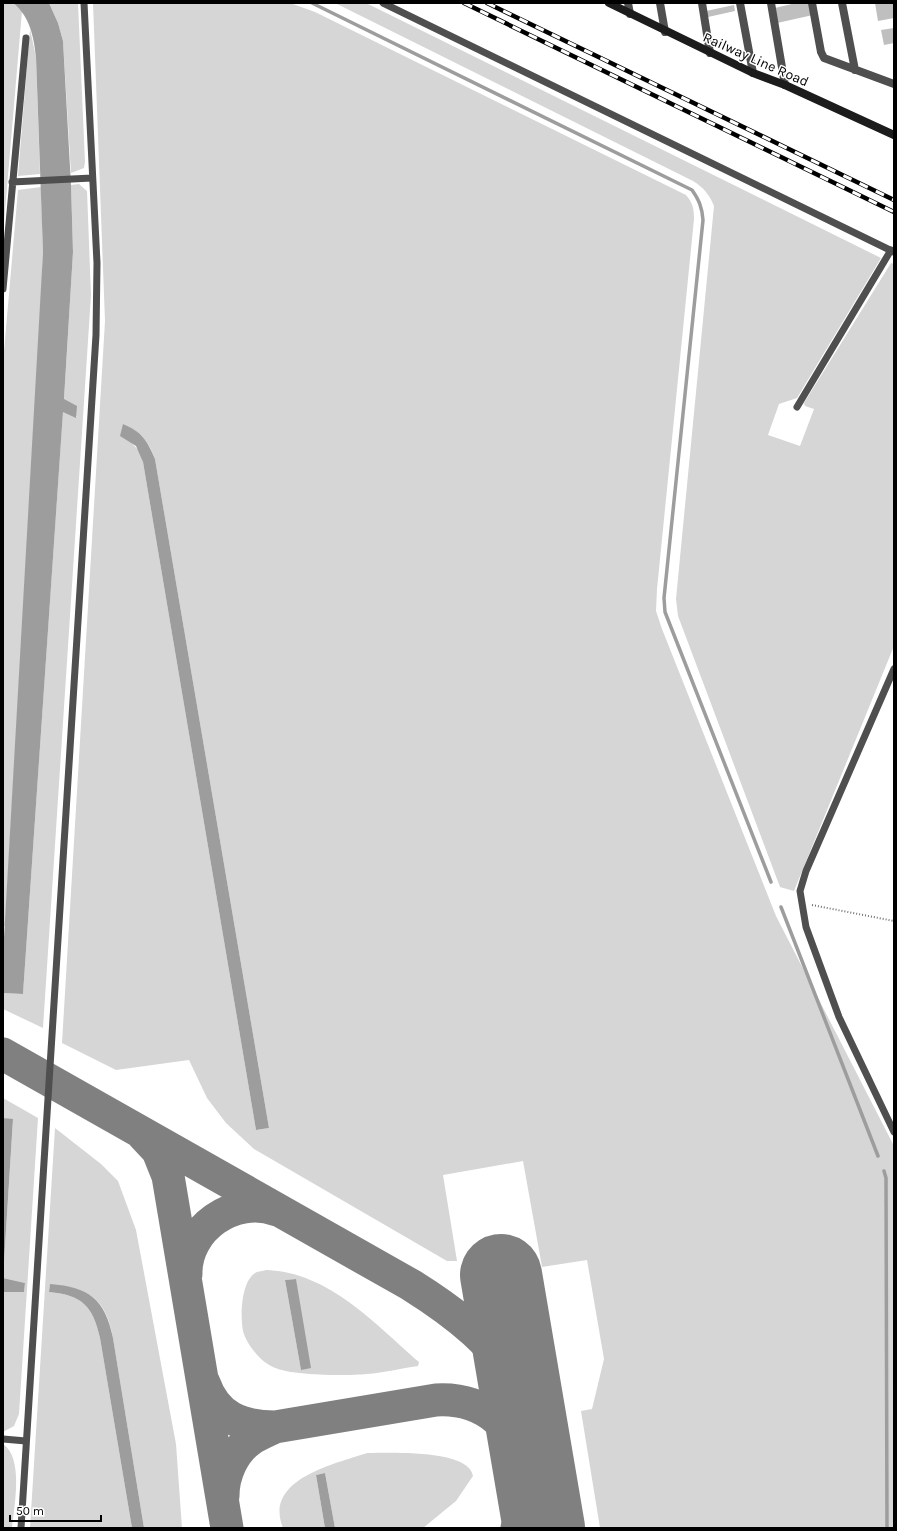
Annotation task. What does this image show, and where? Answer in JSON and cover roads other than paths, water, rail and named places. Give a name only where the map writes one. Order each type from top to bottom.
[{"type":"street","name":"Railway Line Road","points":[[609,3],[665,32],[753,73],[785,85],[894,135]]},
{"type":"street","points":[[628,3],[630,14]]},
{"type":"street","points":[[660,3],[665,32]]},
{"type":"street","points":[[702,3],[710,53]]},
{"type":"street","points":[[740,3],[753,73]]},
{"type":"street","points":[[771,3],[785,85]]},
{"type":"street","points":[[812,3],[821,52],[824,58],[894,84]]},
{"type":"street","points":[[842,3],[855,70]]},
{"type":"lane","points":[[21,1528],[96,335],[97,263],[84,3]]},
{"type":"lane","points":[[383,3],[892,251],[797,407]]},
{"type":"lane","points":[[3,289],[26,38]]},
{"type":"lane","points":[[12,182],[92,178]]},
{"type":"lane","points":[[894,669],[806,871],[800,891],[801,903],[808,933],[839,1017],[894,1132]]},
{"type":"lane","points":[[3,1439],[26,1441]]},
{"type":"waterway","points":[[312,3],[692,190],[697,197],[701,207],[703,220],[664,598],[665,612],[771,882]]},
{"type":"waterway","points":[[781,907],[878,1156]]},
{"type":"waterway","points":[[884,1171],[886,1178],[887,1528]]},
{"type":"railway","points":[[464,3],[894,212]]},
{"type":"railway","points":[[487,3],[894,200]]}]
